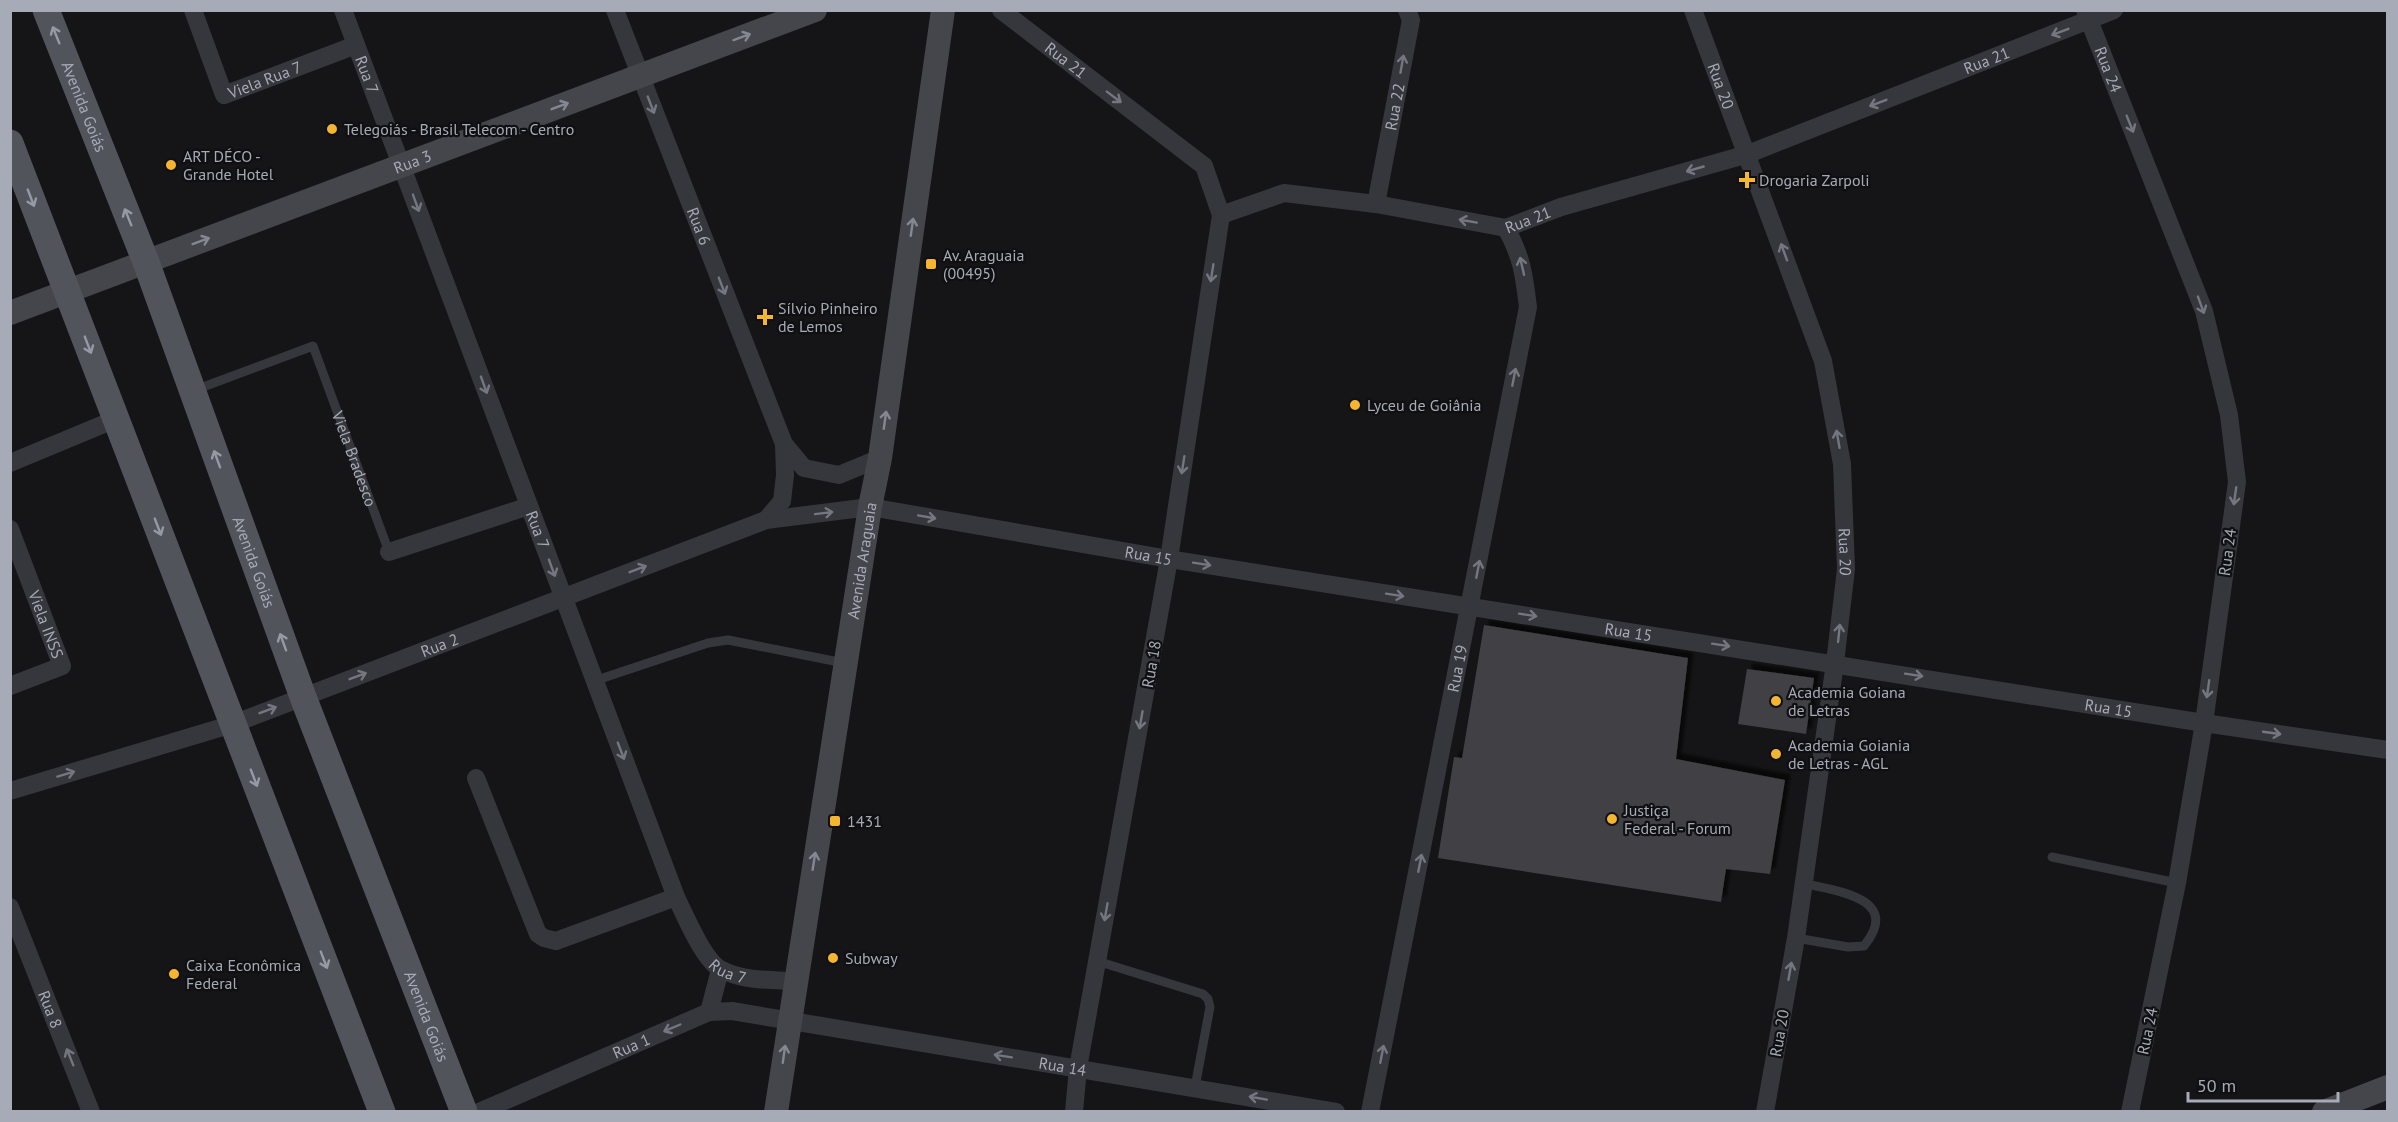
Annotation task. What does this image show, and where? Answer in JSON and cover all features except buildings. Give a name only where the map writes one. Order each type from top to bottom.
[{"type":"main road","name":"Avenida Goiás","points":[[46,10],[146,262],[303,697],[302,730],[366,896],[389,918],[464,1112]]},
{"type":"main road","name":"Rua 3","points":[[10,313],[815,10]]},
{"type":"main road","name":"Avenida Araguaia","points":[[776,1112],[845,663],[880,458],[942,10]]},
{"type":"main road","points":[[10,143],[382,1112]]},
{"type":"main road","points":[[2324,1112],[2352,1107],[2388,1087]]},
{"type":"street","name":"Viela Rua 7","points":[[193,10],[224,95],[356,45]]},
{"type":"street","name":"Rua 7","points":[[343,10],[676,897],[702,949],[720,970],[752,979],[795,981]]},
{"type":"street","name":"Rua 6","points":[[615,10],[784,444],[804,468],[839,475],[880,458]]},
{"type":"street","name":"Rua 21","points":[[1001,10],[1204,166],[1221,215],[1284,193],[1376,204],[1506,228],[1561,207],[1748,154],[2087,16],[2114,10]]},
{"type":"street","name":"Rua 22","points":[[1376,204],[1410,20],[1407,10]]},
{"type":"street","name":"Rua 20","points":[[1693,10],[1823,361],[1842,464],[1846,569],[1835,663],[1796,938],[1765,1112]]},
{"type":"street","name":"Rua 24","points":[[2087,16],[2204,311],[2229,415],[2237,482],[2204,723],[2177,883],[2130,1112]]},
{"type":"street","name":"Rua 18","points":[[1074,1112],[1078,1068],[1169,559],[1221,215]]},
{"type":"street","name":"Rua 19","points":[[1370,1112],[1471,607],[1528,307],[1518,249],[1506,228]]},
{"type":"street","points":[[10,463],[116,419]]},
{"type":"street","name":"Rua 6","points":[[766,520],[782,501],[784,444]]},
{"type":"street","name":"Viela Bradesco","points":[[389,552],[529,506]]},
{"type":"street","name":"Rua 15","points":[[870,507],[1169,559],[2204,723],[2388,750]]},
{"type":"street","name":"Rua 2","points":[[10,791],[233,724],[766,520],[870,507]]},
{"type":"street","name":"Viela INSS","points":[[10,529],[62,666],[10,686]]},
{"type":"street","points":[[476,778],[538,934],[544,938],[556,941],[676,897]]},
{"type":"street","name":"Rua 8","points":[[10,907],[91,1112]]},
{"type":"street","points":[[709,1012],[720,970]]},
{"type":"street","name":"Rua 1","points":[[479,1112],[709,1012],[732,1011],[789,1022]]},
{"type":"street","name":"Rua 14","points":[[789,1022],[1336,1112]]},
{"type":"lane","name":"Viela Bradesco","points":[[192,391],[313,346],[389,552]]},
{"type":"lane","points":[[594,681],[708,643],[728,640],[845,663]]},
{"type":"lane","points":[[2052,857],[2177,883]]},
{"type":"lane","points":[[1796,938],[1848,947],[1864,946],[1875,933],[1875,917],[1870,904],[1857,896],[1803,883]]},
{"type":"lane","points":[[1097,961],[1203,994],[1208,999],[1210,1007],[1195,1087]]},
{"type":"place","name":"Telegoiás - Brasil Telecom - Centro","points":[[332,129]]},
{"type":"place","name":"ART DÉCO - Grande Hotel","points":[[171,165]]},
{"type":"place","name":"Drogaria Zarpoli","points":[[1747,180]]},
{"type":"place","name":"Av. Araguaia (00495)","points":[[931,264]]},
{"type":"place","name":"Sílvio Pinheiro de Lemos","points":[[765,317]]},
{"type":"place","name":"Lyceu de Goiânia","points":[[1355,405]]},
{"type":"place","name":"Academia Goiana de Letras","points":[[1776,701]]},
{"type":"place","name":"Academia Goiania de Letras - AGL","points":[[1776,754]]},
{"type":"place","name":"Justiça Federal - Forum","points":[[1612,819]]},
{"type":"place","name":"1431","points":[[835,821]]},
{"type":"place","name":"Subway","points":[[833,958]]},
{"type":"place","name":"Caixa Econômica Federal","points":[[174,974]]}]
